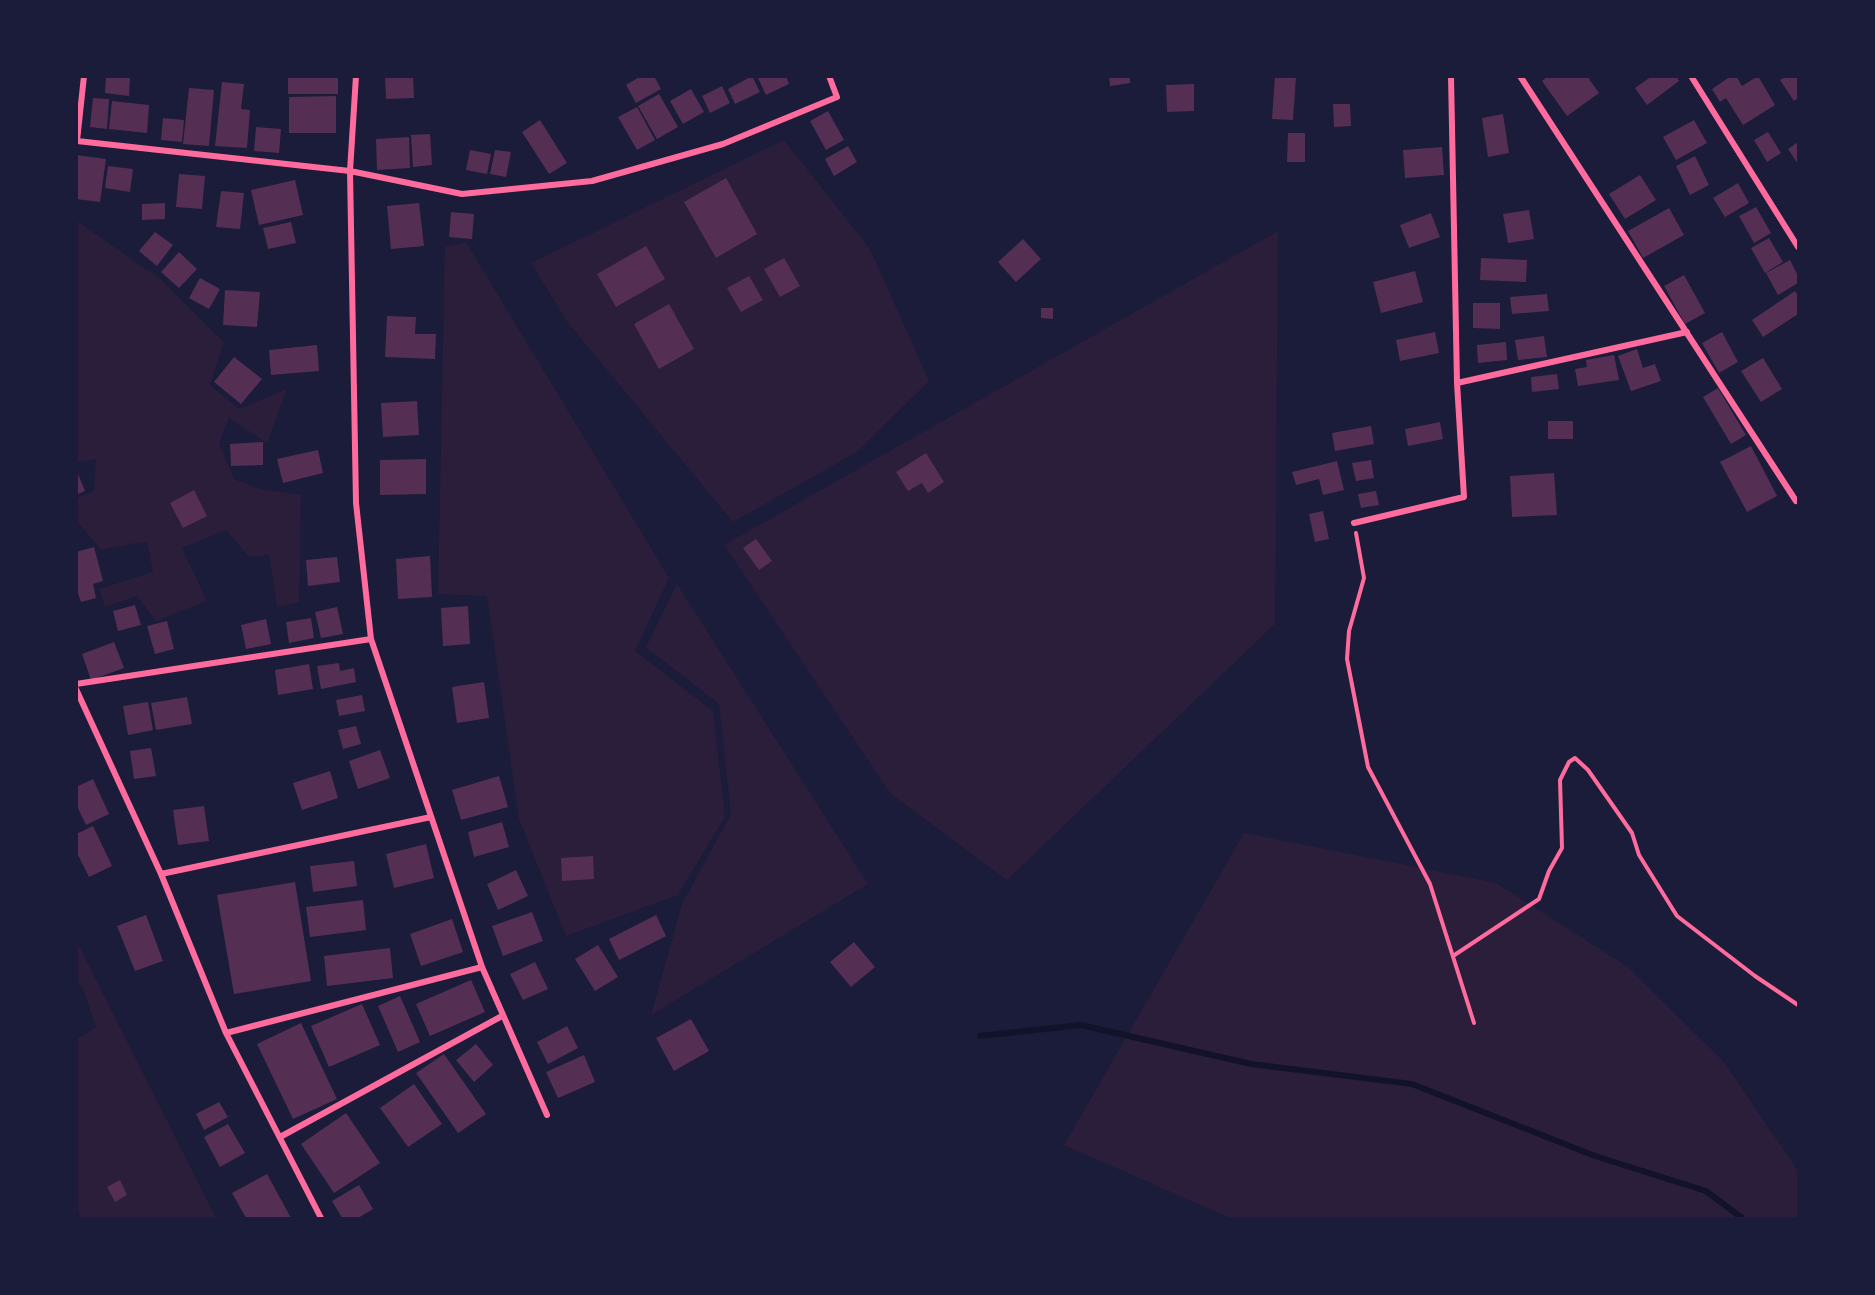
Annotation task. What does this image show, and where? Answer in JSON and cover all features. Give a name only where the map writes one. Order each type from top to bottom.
[{"type":"street","points":[[84,76],[77,141],[350,171],[462,194],[591,181],[723,144],[837,97],[830,76]]},
{"type":"street","points":[[356,76],[350,171],[356,503],[371,639],[482,967],[548,1115]]},
{"type":"street","points":[[1354,523],[1464,496],[1457,383],[1451,76]]},
{"type":"street","points":[[1521,76],[1796,501]]},
{"type":"street","points":[[1691,76],[1798,247]]},
{"type":"street","points":[[1457,383],[1687,332]]},
{"type":"street","points":[[76,684],[371,639]]},
{"type":"street","points":[[76,689],[161,874],[226,1033],[321,1218]]},
{"type":"street","points":[[161,874],[431,817]]},
{"type":"street","points":[[226,1033],[482,967]]},
{"type":"street","points":[[280,1137],[502,1016]]},
{"type":"path","points":[[1354,523],[1364,578],[1349,631],[1347,659],[1368,766],[1430,884],[1474,1023]]},
{"type":"path","points":[[1453,956],[1539,899],[1549,871],[1562,848],[1560,780],[1569,762],[1575,758],[1588,770],[1632,833],[1639,855],[1677,916],[1755,976],[1798,1005]]},
{"type":"shaded area","points":[[784,140],[870,249],[929,381],[857,452],[733,522],[568,323],[531,263]]},
{"type":"shaded area","points":[[77,221],[160,279],[224,342],[210,385],[239,409],[287,389],[267,443],[229,418],[219,443],[234,479],[260,489],[301,495],[299,602],[277,607],[269,555],[249,557],[226,530],[182,548],[207,601],[156,621],[137,596],[105,607],[99,589],[153,572],[147,541],[101,550],[77,521],[77,498],[94,491],[96,459],[77,462]]},
{"type":"shaded area","points":[[1278,231],[1275,624],[1007,880],[891,794],[724,545]]},
{"type":"shaded area","points":[[466,242],[669,578],[635,651],[713,711],[725,817],[678,895],[566,936],[519,819],[487,596],[438,594],[445,247]]},
{"type":"shaded area","points":[[677,584],[868,884],[651,1015],[682,904],[731,814],[719,704],[646,647]]},
{"type":"shaded area","points":[[1244,833],[1496,883],[1628,967],[1724,1062],[1798,1171],[1798,1218],[1230,1218],[1064,1145]]},
{"type":"shaded area","points":[[76,940],[216,1218],[77,1218],[80,1214],[76,1203],[77,1039],[96,1027],[82,986],[77,984]]},
{"type":"building","points":[[106,76],[130,76],[129,96],[105,93]]},
{"type":"building","points":[[288,76],[338,76],[338,94],[288,94]]},
{"type":"building","points":[[385,76],[413,76],[414,98],[386,99]]},
{"type":"building","points":[[641,76],[654,76],[661,89],[636,103],[626,85]]},
{"type":"building","points":[[752,76],[760,92],[735,104],[728,89]]},
{"type":"building","points":[[757,76],[786,76],[789,84],[766,95]]},
{"type":"building","points":[[1109,76],[1130,76],[1130,83],[1110,86]]},
{"type":"building","points":[[1275,76],[1296,76],[1293,120],[1272,119]]},
{"type":"building","points":[[1548,76],[1587,76],[1599,93],[1567,116],[1542,81]]},
{"type":"building","points":[[1652,76],[1676,76],[1679,81],[1647,105],[1635,88]]},
{"type":"building","points":[[1731,76],[1736,76],[1742,86],[1758,76],[1775,105],[1743,125],[1726,98],[1720,102],[1712,89]]},
{"type":"building","points":[[1787,76],[1798,76],[1798,98],[1794,101],[1780,80]]},
{"type":"building","points":[[222,82],[244,84],[241,109],[250,110],[247,148],[215,146]]},
{"type":"building","points":[[1194,84],[1194,111],[1167,112],[1166,85]]},
{"type":"building","points":[[722,86],[730,103],[710,113],[702,96]]},
{"type":"building","points":[[189,88],[214,90],[209,146],[183,144]]},
{"type":"building","points":[[691,89],[704,112],[683,124],[670,101]]},
{"type":"building","points":[[659,94],[678,127],[657,139],[638,106]]},
{"type":"building","points":[[336,96],[336,133],[289,133],[289,97]]},
{"type":"building","points":[[93,98],[109,99],[107,129],[90,127]]},
{"type":"building","points":[[112,101],[149,105],[147,133],[109,129]]},
{"type":"building","points":[[1333,104],[1350,104],[1351,126],[1334,127]]},
{"type":"building","points":[[637,107],[655,140],[637,150],[618,117]]},
{"type":"building","points":[[828,111],[844,140],[826,150],[810,121]]},
{"type":"building","points":[[1503,114],[1509,153],[1488,157],[1482,118]]},
{"type":"building","points":[[163,118],[184,120],[182,142],[161,140]]},
{"type":"building","points":[[540,120],[567,163],[549,174],[522,132]]},
{"type":"building","points":[[1694,120],[1707,143],[1676,160],[1663,137]]},
{"type":"building","points":[[256,127],[281,129],[279,153],[254,151]]},
{"type":"building","points":[[1768,132],[1781,153],[1767,162],[1754,140]]},
{"type":"building","points":[[1288,133],[1305,133],[1305,162],[1287,162]]},
{"type":"building","points":[[430,134],[432,165],[413,167],[411,135]]},
{"type":"building","points":[[409,137],[410,168],[377,170],[376,139]]},
{"type":"building","points":[[1798,142],[1798,164],[1788,149]]},
{"type":"building","points":[[848,146],[857,162],[834,176],[825,159]]},
{"type":"building","points":[[1442,147],[1444,175],[1405,178],[1403,150]]},
{"type":"building","points":[[470,150],[491,154],[487,174],[466,170]]},
{"type":"building","points":[[495,150],[511,152],[506,177],[490,174]]},
{"type":"building","points":[[76,155],[106,159],[100,202],[76,199]]},
{"type":"building","points":[[1695,156],[1709,185],[1690,195],[1676,166]]},
{"type":"building","points":[[108,166],[133,169],[130,192],[105,188]]},
{"type":"building","points":[[179,174],[205,176],[202,209],[176,207]]},
{"type":"building","points":[[1640,175],[1656,200],[1625,219],[1609,194]]},
{"type":"building","points":[[726,178],[757,234],[716,258],[684,202]]},
{"type":"building","points":[[295,180],[303,215],[259,225],[251,190]]},
{"type":"building","points":[[1738,183],[1749,203],[1725,217],[1713,198]]},
{"type":"building","points":[[221,191],[244,193],[240,229],[216,227]]},
{"type":"building","points":[[165,203],[165,219],[142,220],[142,204]]},
{"type":"building","points":[[419,203],[424,246],[391,249],[387,206]]},
{"type":"building","points":[[1756,207],[1771,233],[1754,243],[1739,216]]},
{"type":"building","points":[[1669,208],[1684,235],[1643,258],[1628,231]]},
{"type":"building","points":[[1529,210],[1534,239],[1508,243],[1503,214]]},
{"type":"building","points":[[451,212],[474,214],[472,239],[449,237]]},
{"type":"building","points":[[1431,213],[1440,237],[1409,248],[1400,225]]},
{"type":"building","points":[[291,222],[296,243],[268,249],[263,228]]},
{"type":"building","points":[[155,232],[173,245],[157,266],[139,251]]},
{"type":"building","points":[[1769,238],[1783,262],[1765,273],[1751,248]]},
{"type":"building","points":[[1023,239],[1041,259],[1016,282],[998,262]]},
{"type":"building","points":[[646,246],[665,279],[616,307],[597,274]]},
{"type":"building","points":[[179,252],[197,269],[179,288],[161,272]]},
{"type":"building","points":[[784,258],[800,286],[780,297],[764,269]]},
{"type":"building","points":[[1481,258],[1527,260],[1526,282],[1480,280]]},
{"type":"building","points":[[1790,260],[1798,276],[1798,283],[1778,295],[1766,273]]},
{"type":"building","points":[[1415,271],[1423,302],[1381,313],[1373,282]]},
{"type":"building","points":[[1684,275],[1705,313],[1685,324],[1664,286]]},
{"type":"building","points":[[749,276],[763,300],[741,312],[727,288]]},
{"type":"building","points":[[200,278],[220,289],[209,309],[189,298]]},
{"type":"building","points":[[225,290],[260,292],[257,327],[223,325]]},
{"type":"building","points":[[1795,291],[1798,296],[1798,314],[1763,337],[1752,320]]},
{"type":"building","points":[[1547,294],[1549,311],[1512,314],[1510,297]]},
{"type":"building","points":[[1473,303],[1500,303],[1500,329],[1473,328]]},
{"type":"building","points":[[669,304],[694,349],[659,369],[634,324]]},
{"type":"building","points":[[1041,308],[1053,308],[1053,319],[1041,318]]},
{"type":"building","points":[[387,316],[416,317],[415,334],[436,334],[435,359],[385,357]]},
{"type":"building","points":[[1435,332],[1439,353],[1400,361],[1396,340]]},
{"type":"building","points":[[1722,332],[1738,362],[1719,373],[1702,343]]},
{"type":"building","points":[[1544,336],[1547,357],[1518,360],[1515,340]]},
{"type":"building","points":[[1506,342],[1507,360],[1478,363],[1477,345]]},
{"type":"building","points":[[317,345],[319,371],[271,375],[269,350]]},
{"type":"building","points":[[1637,349],[1643,368],[1655,364],[1661,381],[1631,391],[1618,356]]},
{"type":"building","points":[[1614,355],[1619,380],[1578,386],[1575,369],[1587,367],[1586,360]]},
{"type":"building","points":[[234,357],[262,379],[241,404],[214,382]]},
{"type":"building","points":[[1763,358],[1782,389],[1761,402],[1741,371]]},
{"type":"building","points":[[1557,374],[1559,389],[1532,392],[1531,377]]},
{"type":"building","points":[[1718,388],[1746,435],[1731,444],[1703,397]]},
{"type":"building","points":[[417,401],[419,435],[383,437],[381,403]]},
{"type":"building","points":[[1548,421],[1573,421],[1573,439],[1548,439]]},
{"type":"building","points":[[1440,422],[1443,439],[1408,446],[1405,429]]},
{"type":"building","points":[[1371,426],[1374,444],[1335,451],[1332,433]]},
{"type":"building","points":[[263,442],[263,465],[231,466],[230,444]]},
{"type":"building","points":[[1751,446],[1777,496],[1747,512],[1720,462]]},
{"type":"building","points":[[318,450],[323,473],[283,483],[277,459]]},
{"type":"building","points":[[926,453],[944,482],[928,493],[922,483],[908,491],[896,472]]},
{"type":"building","points":[[426,459],[426,494],[380,495],[380,460]]},
{"type":"building","points":[[1371,460],[1374,478],[1356,481],[1352,463]]},
{"type":"building","points":[[1337,461],[1344,490],[1323,495],[1319,479],[1296,485],[1292,472]]},
{"type":"building","points":[[76,469],[85,491],[76,495]]},
{"type":"building","points":[[1554,473],[1557,515],[1512,517],[1510,476]]},
{"type":"building","points":[[194,490],[207,516],[183,528],[170,503]]},
{"type":"building","points":[[1376,491],[1379,505],[1361,508],[1358,494]]},
{"type":"building","points":[[1323,511],[1329,539],[1315,542],[1309,514]]},
{"type":"building","points":[[756,539],[772,561],[759,570],[743,548]]},
{"type":"building","points":[[94,547],[103,581],[93,584],[96,598],[81,602],[76,588],[76,552]]},
{"type":"building","points":[[430,556],[432,597],[398,599],[396,559]]},
{"type":"building","points":[[337,557],[340,582],[308,586],[306,560]]},
{"type":"building","points":[[135,605],[141,625],[118,631],[113,611]]},
{"type":"building","points":[[468,606],[470,644],[443,646],[441,608]]},
{"type":"building","points":[[337,607],[343,634],[321,638],[315,612]]},
{"type":"building","points":[[311,618],[314,638],[289,643],[286,622]]},
{"type":"building","points":[[266,619],[271,644],[246,649],[241,625]]},
{"type":"building","points":[[167,621],[174,649],[155,654],[147,626]]},
{"type":"building","points":[[114,642],[124,668],[91,680],[82,654]]},
{"type":"building","points":[[339,663],[340,671],[354,668],[356,682],[321,689],[317,666]]},
{"type":"building","points":[[309,664],[313,689],[278,695],[275,670]]},
{"type":"building","points":[[484,682],[489,718],[457,723],[452,687]]},
{"type":"building","points":[[362,695],[365,711],[339,716],[336,700]]},
{"type":"building","points":[[187,697],[192,724],[156,730],[151,703]]},
{"type":"building","points":[[148,702],[153,730],[128,735],[123,706]]},
{"type":"building","points":[[356,726],[361,744],[343,749],[338,730]]},
{"type":"building","points":[[151,748],[156,776],[134,779],[130,751]]},
{"type":"building","points":[[380,750],[390,778],[358,789],[349,761]]},
{"type":"building","points":[[330,771],[338,798],[302,810],[293,783]]},
{"type":"building","points":[[499,776],[508,807],[461,820],[452,790]]},
{"type":"building","points":[[93,779],[109,814],[86,825],[76,804],[76,787]]},
{"type":"building","points":[[204,806],[209,841],[178,845],[173,810]]},
{"type":"building","points":[[502,822],[509,847],[474,857],[468,832]]},
{"type":"building","points":[[93,826],[112,866],[89,877],[76,851],[76,834]]},
{"type":"building","points":[[426,844],[434,878],[394,888],[386,854]]},
{"type":"building","points":[[593,856],[594,879],[562,881],[561,858]]},
{"type":"building","points":[[354,861],[357,886],[313,892],[310,866]]},
{"type":"building","points":[[516,870],[528,896],[498,910],[487,884]]},
{"type":"building","points":[[295,882],[311,981],[234,994],[217,895]]},
{"type":"building","points":[[363,900],[366,930],[310,937],[306,907]]},
{"type":"building","points":[[532,912],[543,941],[503,956],[492,926]]},
{"type":"building","points":[[146,915],[163,961],[135,971],[117,926]]},
{"type":"building","points":[[656,915],[666,936],[619,960],[609,939]]},
{"type":"building","points":[[452,919],[463,952],[421,966],[410,934]]},
{"type":"building","points":[[854,942],[875,967],[851,987],[830,962]]},
{"type":"building","points":[[598,945],[618,977],[595,991],[575,959]]},
{"type":"building","points":[[390,948],[393,978],[327,986],[324,956]]},
{"type":"building","points":[[535,962],[548,989],[523,1000],[510,974]]},
{"type":"building","points":[[471,980],[485,1012],[430,1036],[416,1004]]},
{"type":"building","points":[[400,996],[420,1042],[398,1052],[378,1006]]},
{"type":"building","points":[[362,1004],[380,1045],[329,1067],[311,1026]]},
{"type":"building","points":[[691,1019],[709,1051],[674,1071],[656,1038]]},
{"type":"building","points":[[301,1023],[337,1099],[293,1119],[257,1044]]},
{"type":"building","points":[[567,1026],[578,1048],[548,1064],[537,1042]]},
{"type":"building","points":[[476,1044],[493,1065],[474,1082],[456,1060]]},
{"type":"building","points":[[444,1054],[486,1114],[458,1133],[416,1073]]},
{"type":"building","points":[[584,1055],[595,1082],[558,1098],[546,1072]]},
{"type":"building","points":[[414,1084],[442,1124],[408,1147],[380,1108]]},
{"type":"building","points":[[219,1102],[228,1117],[204,1130],[196,1114]]},
{"type":"building","points":[[346,1113],[380,1163],[334,1193],[301,1144]]},
{"type":"building","points":[[228,1124],[245,1153],[220,1167],[204,1137]]},
{"type":"building","points":[[267,1174],[291,1218],[246,1218],[232,1193]]},
{"type":"building","points":[[120,1180],[127,1195],[115,1202],[107,1187]]},
{"type":"building","points":[[359,1185],[373,1209],[358,1218],[342,1218],[332,1201]]},
{"type":"waterway","points":[[980,1036],[1081,1025],[1251,1064],[1412,1084],[1595,1156],[1706,1191],[1742,1218]]}]
